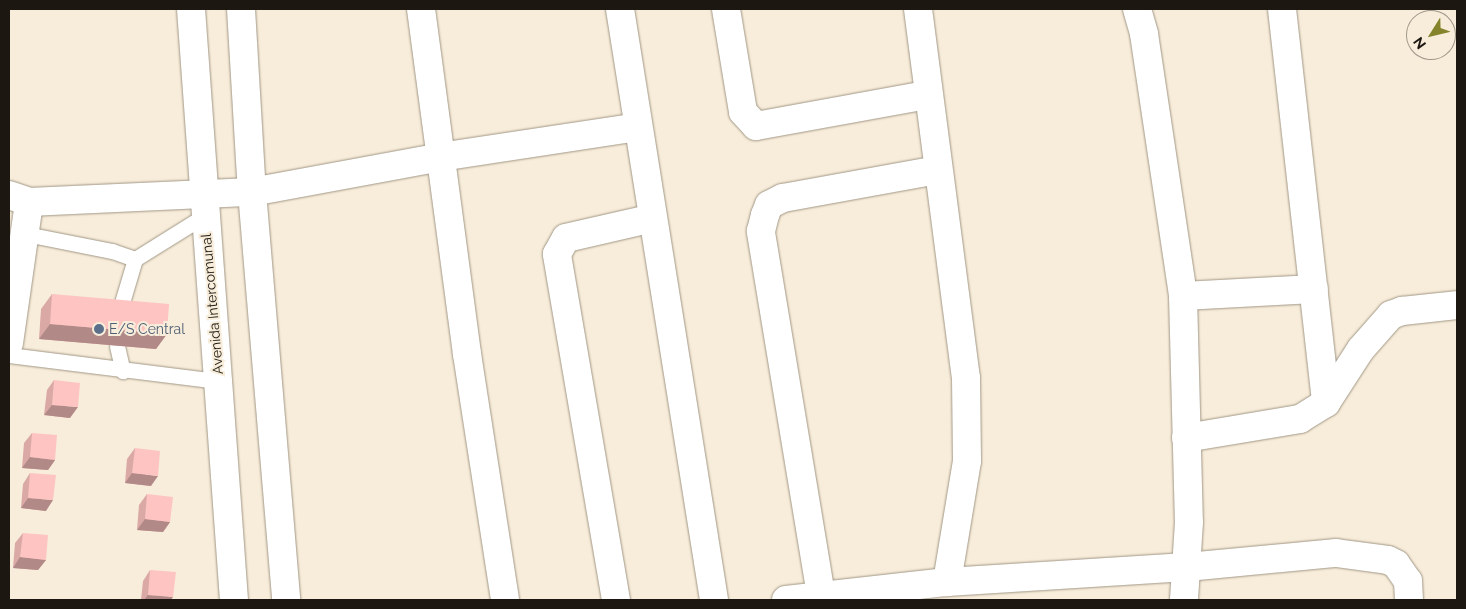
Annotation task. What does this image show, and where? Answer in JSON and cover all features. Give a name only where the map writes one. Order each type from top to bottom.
[{"type":"street","name":"Avenida Intercomunal","points":[[191,9],[234,600]]},
{"type":"street","points":[[241,9],[252,192],[286,600]]},
{"type":"street","points":[[421,9],[440,157],[505,600]]},
{"type":"street","points":[[620,9],[714,600]]},
{"type":"street","points":[[726,9],[743,112],[756,126],[928,96]]},
{"type":"street","points":[[918,9],[937,170],[966,378],[967,461],[947,582]]},
{"type":"street","points":[[1137,9],[1144,34],[1183,296],[1187,567],[1184,600]]},
{"type":"street","points":[[1282,9],[1326,403]]},
{"type":"street","points":[[9,343],[26,234],[19,199],[205,205],[252,192],[440,157],[638,127]]},
{"type":"street","points":[[821,595],[761,231],[765,215],[769,205],[783,198],[937,170]]},
{"type":"street","points":[[616,600],[557,254],[566,238],[653,218]]},
{"type":"street","points":[[1183,296],[1314,289]]},
{"type":"street","points":[[1186,438],[1300,419],[1326,403],[1361,349],[1391,315],[1402,311],[1457,305]]},
{"type":"street","points":[[786,600],[947,582],[1187,567],[1336,553],[1388,560],[1402,571],[1408,580],[1409,600]]},
{"type":"lane","points":[[118,316],[135,259],[205,205]]},
{"type":"lane","points":[[26,234],[112,251],[135,259]]},
{"type":"lane","points":[[117,346],[123,371]]},
{"type":"lane","points":[[9,355],[123,371],[218,381]]},
{"type":"building","points":[[52,294],[169,304],[167,334],[50,324]]},
{"type":"building","points":[[54,380],[80,383],[78,407],[52,405]]},
{"type":"building","points":[[32,433],[57,435],[55,460],[30,457]]},
{"type":"building","points":[[135,448],[160,451],[158,476],[132,473]]},
{"type":"building","points":[[30,473],[56,475],[53,500],[28,498]]},
{"type":"building","points":[[147,494],[173,497],[170,522],[145,519]]},
{"type":"building","points":[[23,533],[48,535],[46,560],[20,557]]},
{"type":"building","points":[[150,570],[176,572],[173,597],[148,595]]},
{"type":"place","name":"E/S Central","points":[[99,329]]}]
